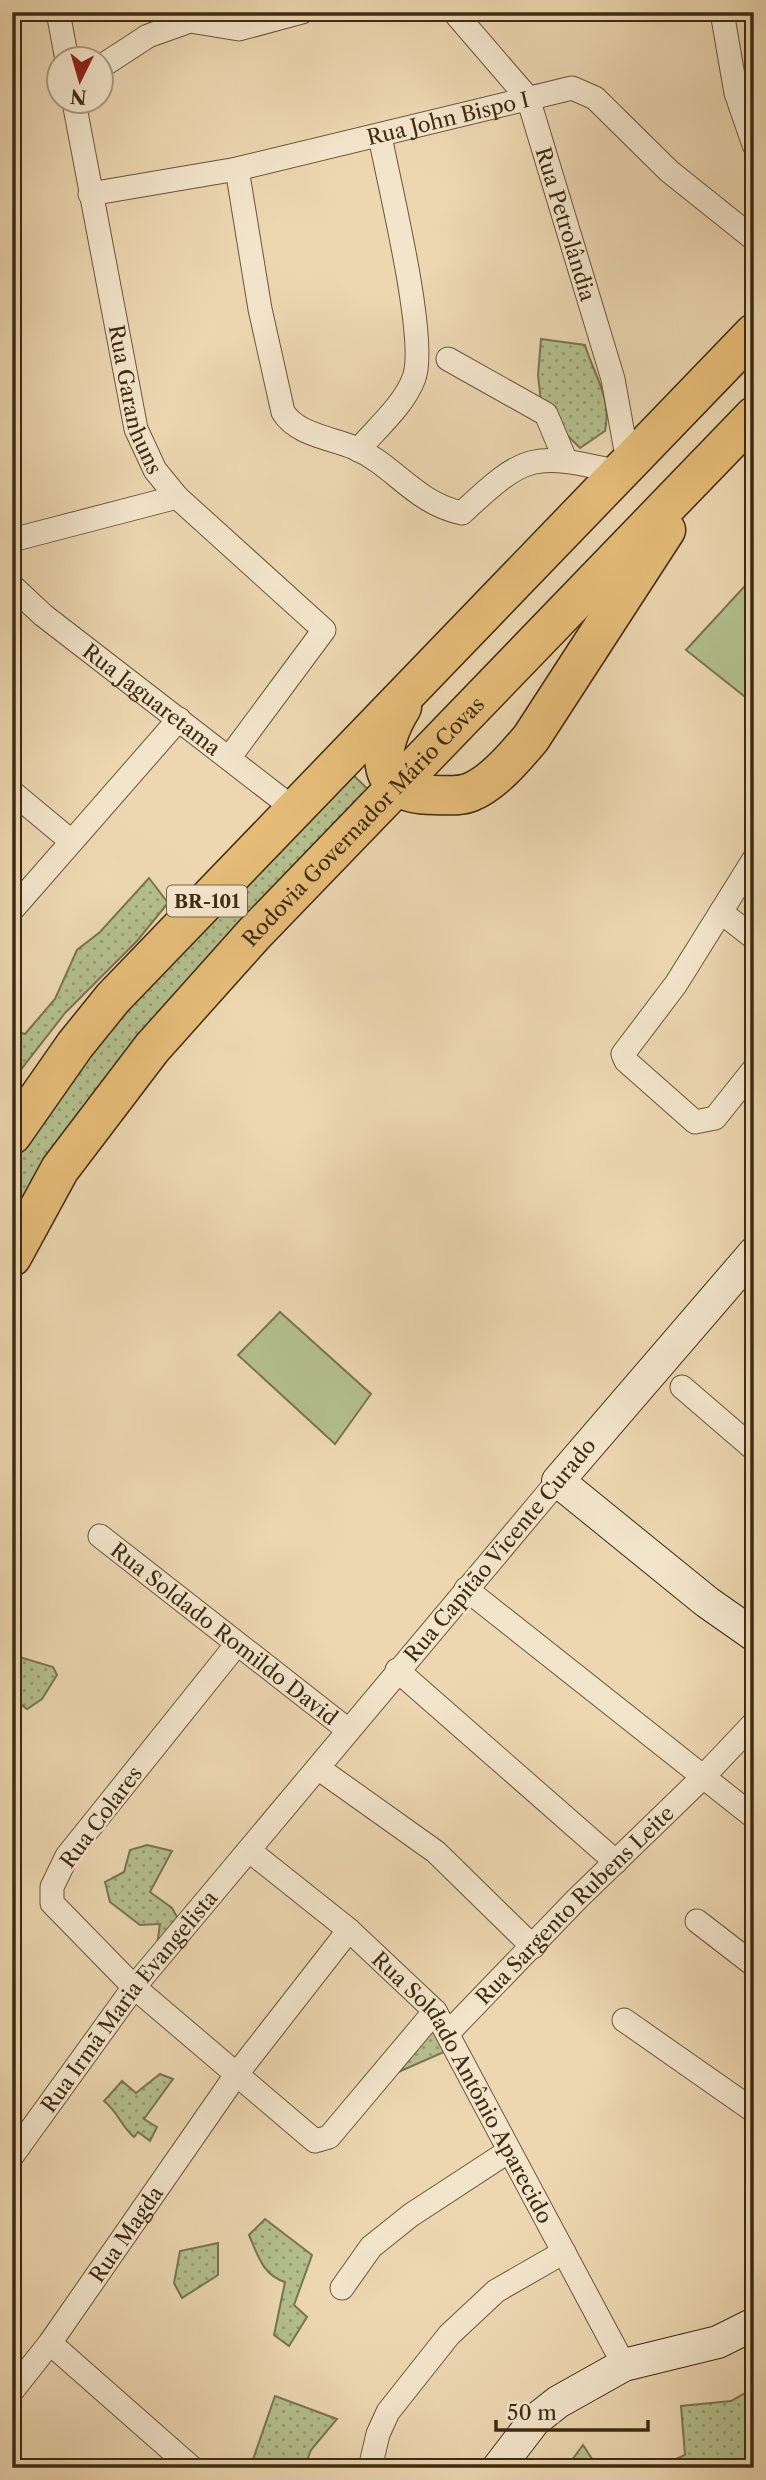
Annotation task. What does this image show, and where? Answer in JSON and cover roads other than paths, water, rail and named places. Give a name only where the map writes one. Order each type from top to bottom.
[{"type":"highway","name":"BR-101","points":[[12,1135],[75,1045],[113,998],[754,333]]},
{"type":"highway","name":"Rodovia Governador Mário Covas","points":[[12,1257],[60,1170],[152,1048],[254,933],[754,416]]},
{"type":"highway","points":[[341,761],[353,759],[373,769],[389,794],[424,795],[469,793],[518,754],[652,553],[673,518],[685,487]]},
{"type":"highway","points":[[389,794],[383,745],[392,723],[419,681]]},
{"type":"street","points":[[58,12],[64,46]]},
{"type":"street","points":[[116,57],[148,36],[190,21],[239,29],[302,12]]},
{"type":"street","name":"Rua Petrolândia","points":[[454,12],[528,98],[613,379],[623,467]]},
{"type":"street","points":[[722,12],[736,93],[754,145]]},
{"type":"street","name":"Rua John Bispo I","points":[[90,194],[237,169],[572,88],[595,97],[669,171],[754,239]]},
{"type":"street","name":"Rua Garanhuns","points":[[76,116],[136,429],[155,470],[177,497],[324,630],[229,758]]},
{"type":"street","points":[[358,450],[406,393],[419,363],[417,338],[380,136]]},
{"type":"street","points":[[237,169],[260,310],[283,412],[294,425],[358,450],[438,508],[462,513],[504,473],[523,463],[565,460],[623,467]]},
{"type":"street","points":[[448,359],[546,414],[565,460]]},
{"type":"street","points":[[12,540],[177,497]]},
{"type":"street","name":"Rua Jaguaretama","points":[[12,586],[43,615],[294,809]]},
{"type":"street","points":[[12,910],[179,719]]},
{"type":"street","points":[[12,792],[71,841]]},
{"type":"street","points":[[754,859],[676,984],[623,1058],[695,1122],[715,1118],[754,1069]]},
{"type":"street","points":[[721,912],[754,939]]},
{"type":"street","name":"Rua Capitão Vicente Curado","points":[[251,1852],[397,1670],[754,1252]]},
{"type":"street","points":[[682,1387],[754,1449]]},
{"type":"street","points":[[558,1481],[707,1602],[754,1635]]},
{"type":"street","name":"Rua Soldado Romildo David","points":[[100,1536],[348,1730]]},
{"type":"street","points":[[466,1589],[754,1817]]},
{"type":"street","name":"Rua Colares","points":[[237,1644],[67,1856],[52,1887],[52,1903],[135,1987],[315,2141],[329,2137],[435,2011]]},
{"type":"street","points":[[397,1670],[616,1862]]},
{"type":"street","name":"Rua Sargento Rubens Leite","points":[[449,2033],[754,1723]]},
{"type":"street","points":[[318,1768],[436,1852],[533,1947]]},
{"type":"street","name":"Rua Irmã Maria Evangelista","points":[[12,2156],[135,1987],[251,1852]]},
{"type":"street","name":"Rua Soldado Antônio Aparecido","points":[[251,1852],[349,1930],[435,2011],[624,2365]]},
{"type":"street","points":[[697,1921],[754,1965]]},
{"type":"street","name":"Rua Magda","points":[[12,2391],[50,2343],[236,2076],[349,1930]]},
{"type":"street","points":[[624,2020],[754,2111]]},
{"type":"street","points":[[342,2288],[371,2247],[411,2215],[509,2151]]},
{"type":"street","points":[[370,2468],[378,2434],[388,2412],[449,2335],[496,2291],[564,2252]]},
{"type":"street","points":[[498,2468],[534,2421],[558,2402],[624,2365],[718,2342],[754,2324]]},
{"type":"street","points":[[50,2343],[192,2468]]}]
